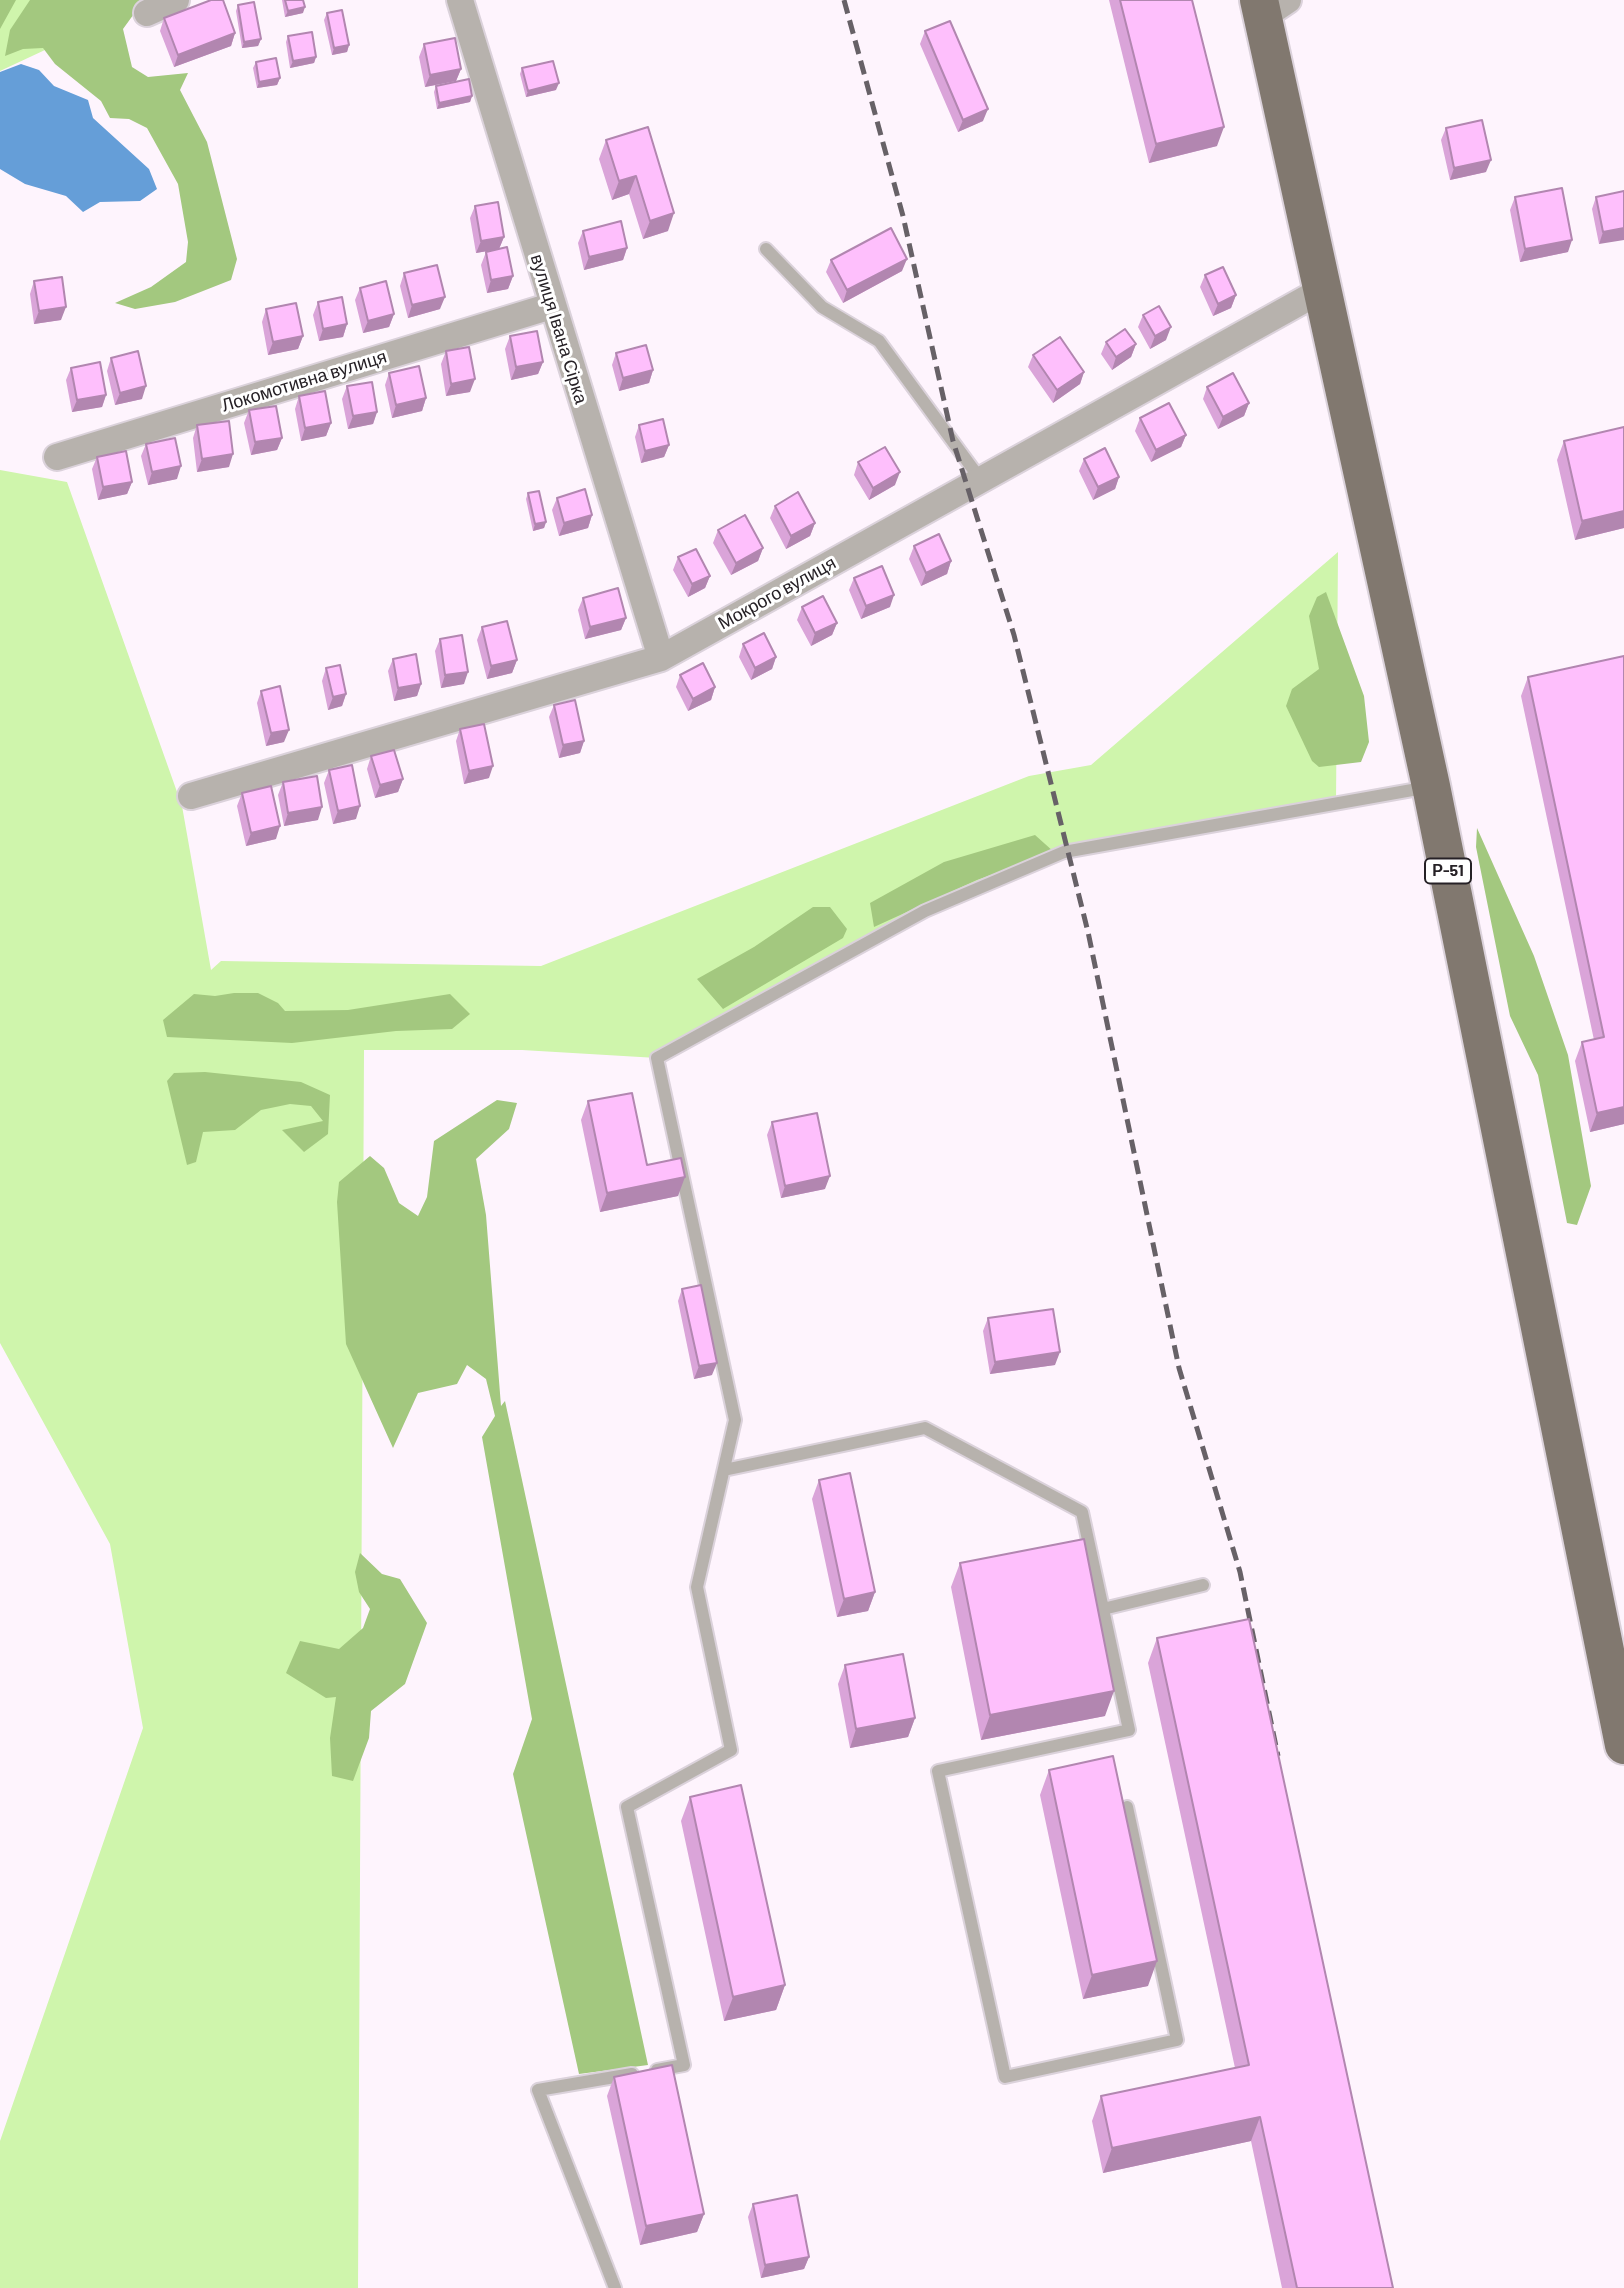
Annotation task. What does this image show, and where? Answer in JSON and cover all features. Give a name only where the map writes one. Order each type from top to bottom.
[{"type":"main road","name":"Р-51","points":[[1270,6],[1321,291],[1431,786],[1624,1745]]},
{"type":"street","points":[[148,13],[176,0]]},
{"type":"street","name":"вулиця Івана Сірка","points":[[460,0],[551,306],[661,658]]},
{"type":"street","name":"Мокрого вулиця","points":[[191,796],[661,658],[1321,291]]},
{"type":"street","name":"Локомотивна вулиця","points":[[57,457],[551,306]]},
{"type":"lane","points":[[766,249],[822,307],[878,341],[981,480]]},
{"type":"lane","points":[[615,2288],[538,2090],[684,2065],[627,1807],[731,1750],[697,1587],[735,1420],[657,1058],[925,911],[1064,852],[1431,786]]},
{"type":"lane","points":[[723,1470],[925,1428],[1082,1512],[1129,1730],[938,1771],[1005,2077],[1177,2040],[1127,1808]]},
{"type":"lane","points":[[1102,1608],[1203,1585]]},
{"type":"green space","points":[[0,0],[152,0],[0,71]]},
{"type":"green space","points":[[0,0],[16,0],[0,29]]},
{"type":"green space","points":[[30,0],[144,0],[123,29],[132,67],[148,77],[188,73],[180,90],[207,142],[237,259],[231,280],[175,302],[135,309],[115,303],[151,287],[186,262],[188,242],[178,184],[147,128],[129,119],[110,118],[101,101],[55,64],[43,48],[23,49],[5,56],[10,30]]},
{"type":"green space","points":[[0,470],[67,482],[182,806],[211,970],[221,961],[541,966],[1029,776],[1091,765],[1338,552],[1336,803],[1064,852],[925,911],[657,1058],[522,1050],[364,1050],[358,2288],[0,2288],[0,2141],[143,1728],[110,1544],[0,1343]]},
{"type":"green space","points":[[1326,592],[1364,696],[1369,742],[1361,762],[1319,767],[1312,761],[1286,706],[1292,689],[1319,669],[1309,616],[1317,597]]},
{"type":"green space","points":[[1477,828],[1534,956],[1568,1055],[1591,1186],[1577,1225],[1567,1223],[1538,1075],[1510,1016],[1476,847]]},
{"type":"green space","points":[[1035,835],[1054,852],[977,880],[874,927],[870,903],[944,862]]},
{"type":"green space","points":[[813,907],[830,907],[847,929],[843,938],[723,1009],[697,979],[754,947]]},
{"type":"green space","points":[[258,993],[278,1003],[285,1011],[348,1010],[450,994],[470,1014],[452,1029],[396,1031],[292,1043],[167,1037],[163,1020],[194,994],[215,996]]},
{"type":"green space","points":[[205,1072],[301,1082],[330,1095],[328,1134],[304,1152],[282,1130],[323,1121],[311,1106],[290,1104],[261,1110],[235,1130],[203,1132],[196,1162],[187,1165],[167,1081],[174,1073]]},
{"type":"green space","points":[[497,1100],[517,1103],[509,1129],[476,1159],[486,1215],[501,1406],[505,1401],[648,2065],[579,2074],[513,1774],[532,1719],[482,1437],[495,1416],[486,1379],[467,1365],[457,1384],[418,1393],[393,1448],[346,1344],[337,1202],[339,1182],[370,1156],[384,1168],[399,1203],[418,1216],[427,1197],[434,1141]]},
{"type":"green space","points":[[360,1553],[382,1574],[400,1579],[427,1623],[405,1684],[371,1711],[369,1738],[353,1781],[332,1776],[330,1738],[336,1697],[326,1698],[286,1673],[300,1641],[339,1649],[363,1628],[370,1609],[359,1592],[355,1572]]},
{"type":"water","points":[[21,64],[39,70],[54,86],[88,100],[93,118],[149,169],[157,189],[140,201],[100,202],[83,212],[66,196],[25,184],[0,169],[0,72]]},
{"type":"building","points":[[211,0],[223,0],[235,33],[178,55],[164,18]]},
{"type":"building","points":[[285,0],[303,0],[305,7],[288,11]]},
{"type":"building","points":[[1120,0],[1192,0],[1224,127],[1156,144]]},
{"type":"building","points":[[254,2],[261,39],[244,42],[238,5]]},
{"type":"building","points":[[342,10],[349,45],[334,48],[327,13]]},
{"type":"building","points":[[950,21],[988,109],[963,120],[925,31]]},
{"type":"building","points":[[312,32],[316,57],[293,61],[288,36]]},
{"type":"building","points":[[455,38],[461,69],[430,75],[424,44]]},
{"type":"building","points":[[276,58],[280,78],[259,82],[256,62]]},
{"type":"building","points":[[553,61],[559,83],[528,91],[522,68]]},
{"type":"building","points":[[469,79],[472,96],[439,103],[436,86]]},
{"type":"building","points":[[1482,120],[1491,160],[1454,168],[1446,128]]},
{"type":"building","points":[[648,127],[674,213],[650,221],[636,176],[619,181],[606,140]]},
{"type":"building","points":[[1562,188],[1572,240],[1525,249],[1515,197]]},
{"type":"building","points":[[1624,191],[1624,228],[1603,232],[1596,197]]},
{"type":"building","points":[[498,202],[504,237],[481,241],[475,206]]},
{"type":"building","points":[[621,221],[627,248],[589,257],[583,231]]},
{"type":"building","points":[[891,228],[907,259],[847,290],[831,260]]},
{"type":"building","points":[[507,247],[513,276],[491,280],[486,252]]},
{"type":"building","points":[[437,265],[445,297],[412,305],[404,273]]},
{"type":"building","points":[[1223,267],[1236,295],[1218,304],[1205,275]]},
{"type":"building","points":[[62,277],[66,307],[39,311],[34,281]]},
{"type":"building","points":[[386,281],[394,314],[368,321],[360,288]]},
{"type":"building","points":[[342,297],[347,324],[323,329],[318,302]]},
{"type":"building","points":[[296,303],[303,336],[273,342],[266,309]]},
{"type":"building","points":[[1159,306],[1171,327],[1155,336],[1143,315]]},
{"type":"building","points":[[1125,329],[1136,344],[1116,357],[1106,342]]},
{"type":"building","points":[[537,331],[543,362],[516,367],[510,336]]},
{"type":"building","points":[[1060,337],[1084,372],[1057,390],[1033,355]]},
{"type":"building","points":[[646,345],[653,370],[623,378],[616,353]]},
{"type":"building","points":[[469,347],[475,379],[451,384],[446,351]]},
{"type":"building","points":[[138,351],[146,386],[120,393],[111,358]]},
{"type":"building","points":[[100,362],[106,395],[77,400],[71,368]]},
{"type":"building","points":[[419,366],[426,398],[396,405],[389,373]]},
{"type":"building","points":[[1233,373],[1249,403],[1223,417],[1207,387]]},
{"type":"building","points":[[372,382],[377,412],[353,416],[347,386]]},
{"type":"building","points":[[325,391],[331,423],[305,428],[299,396]]},
{"type":"building","points":[[1169,403],[1186,435],[1156,450],[1140,418]]},
{"type":"building","points":[[276,406],[282,438],[255,442],[249,410]]},
{"type":"building","points":[[663,419],[669,445],[645,451],[639,425]]},
{"type":"building","points":[[229,421],[233,454],[202,459],[197,425]]},
{"type":"building","points":[[1624,427],[1624,511],[1582,521],[1564,441]]},
{"type":"building","points":[[175,438],[181,466],[152,472],[146,444]]},
{"type":"building","points":[[885,447],[900,472],[873,488],[858,462]]},
{"type":"building","points":[[1105,448],[1119,477],[1098,487],[1084,459]]},
{"type":"building","points":[[126,451],[132,482],[103,487],[97,457]]},
{"type":"building","points":[[585,489],[592,515],[564,523],[557,498]]},
{"type":"building","points":[[539,491],[546,522],[535,524],[528,493]]},
{"type":"building","points":[[798,492],[815,523],[791,536],[775,506]]},
{"type":"building","points":[[745,515],[763,548],[736,563],[718,530]]},
{"type":"building","points":[[939,534],[951,561],[926,573],[914,546]]},
{"type":"building","points":[[696,549],[710,576],[692,584],[678,557]]},
{"type":"building","points":[[882,566],[894,595],[866,606],[854,578]]},
{"type":"building","points":[[618,588],[626,618],[590,627],[583,598]]},
{"type":"building","points":[[823,596],[837,623],[815,633],[802,607]]},
{"type":"building","points":[[507,621],[517,660],[491,666],[482,627]]},
{"type":"building","points":[[764,633],[776,657],[755,668],[743,644]]},
{"type":"building","points":[[462,635],[468,672],[445,675],[440,639]]},
{"type":"building","points":[[416,654],[421,684],[398,688],[393,659]]},
{"type":"building","points":[[1624,656],[1624,1107],[1597,1113],[1582,1042],[1604,1037],[1528,677]]},
{"type":"building","points":[[703,663],[715,687],[693,699],[680,675]]},
{"type":"building","points":[[340,665],[346,694],[333,697],[326,668]]},
{"type":"building","points":[[280,686],[289,730],[271,733],[261,691]]},
{"type":"building","points":[[575,700],[584,741],[563,745],[554,705]]},
{"type":"building","points":[[484,724],[493,766],[469,771],[460,729]]},
{"type":"building","points":[[394,750],[403,779],[380,785],[371,756]]},
{"type":"building","points":[[352,765],[360,806],[338,811],[329,770]]},
{"type":"building","points":[[317,776],[322,807],[288,813],[283,782]]},
{"type":"building","points":[[271,786],[280,826],[251,833],[242,793]]},
{"type":"building","points":[[632,1093],[647,1165],[681,1158],[685,1177],[607,1193],[588,1101]]},
{"type":"building","points":[[817,1113],[830,1176],[785,1186],[772,1122]]},
{"type":"building","points":[[701,1285],[717,1363],[699,1366],[682,1289]]},
{"type":"building","points":[[1053,1309],[1060,1352],[995,1362],[988,1318]]},
{"type":"building","points":[[850,1473],[875,1592],[844,1599],[819,1480]]},
{"type":"building","points":[[1084,1539],[1114,1691],[990,1715],[960,1563]]},
{"type":"building","points":[[1249,1619],[1393,2288],[1297,2288],[1260,2117],[1112,2148],[1101,2096],[1249,2065],[1157,1638]]},
{"type":"building","points":[[903,1654],[915,1718],[856,1729],[845,1665]]},
{"type":"building","points":[[1113,1756],[1157,1961],[1092,1975],[1049,1770]]},
{"type":"building","points":[[741,1785],[785,1985],[733,1997],[690,1797]]},
{"type":"building","points":[[672,2065],[704,2214],[646,2226],[614,2077]]},
{"type":"building","points":[[797,2195],[809,2257],[765,2265],[753,2204]]},
{"type":"railway","points":[[844,0],[903,216],[953,441],[1014,635],[1088,932],[1179,1368],[1240,1572],[1278,1756]]}]
